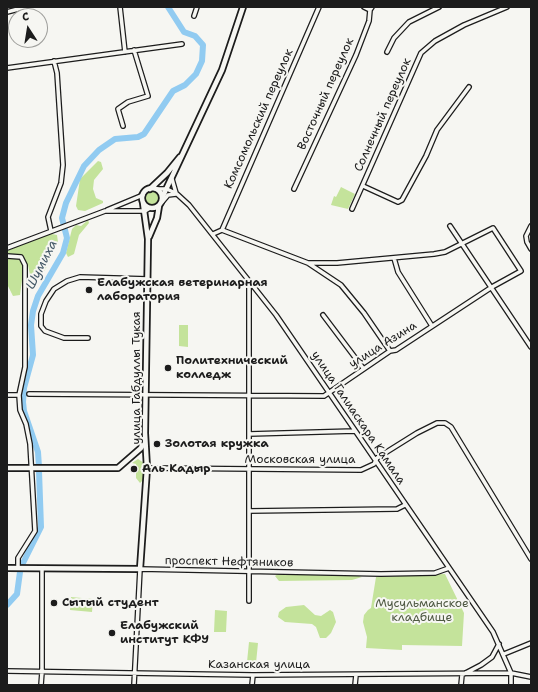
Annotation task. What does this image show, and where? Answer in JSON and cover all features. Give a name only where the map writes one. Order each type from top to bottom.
[{"type":"main road","points":[[153,189],[160,192],[161,202],[148,210],[143,203],[143,195],[153,189],[175,165],[185,151],[222,70],[243,7]]},
{"type":"main road","name":"улица Габдуллы Тукая","points":[[148,239],[157,218],[161,202],[185,151]]},
{"type":"main road","name":"улица Габдуллы Тукая","points":[[140,569],[147,468],[145,395],[148,210]]},
{"type":"main road","points":[[7,468],[118,468],[141,448],[145,433]]},
{"type":"main road","points":[[135,454],[145,456],[147,461]]},
{"type":"main road","name":"проспект Нефтяников","points":[[7,568],[140,569]]},
{"type":"street","points":[[7,12],[26,7]]},
{"type":"street","points":[[120,7],[125,52]]},
{"type":"street","points":[[194,16],[197,7]]},
{"type":"street","name":"Комсомольский переулок","points":[[222,230],[319,7]]},
{"type":"street","points":[[364,7],[371,8]]},
{"type":"street","points":[[387,52],[394,38],[409,22],[439,7]]},
{"type":"street","name":"Солнечный переулок","points":[[352,210],[421,53],[435,41],[451,32],[507,7]]},
{"type":"street","name":"Восточный переулок","points":[[294,189],[356,55],[369,21],[371,8]]},
{"type":"street","points":[[7,68],[182,44]]},
{"type":"street","points":[[123,126],[118,109],[128,102],[148,96],[134,50]]},
{"type":"street","points":[[50,231],[48,218],[61,183],[63,165],[57,73],[54,61]]},
{"type":"street","points":[[363,186],[398,202],[402,200],[426,156],[437,130],[469,87]]},
{"type":"street","points":[[161,202],[168,195],[177,194],[172,179]]},
{"type":"street","name":"улица Галиаскара Камала","points":[[153,189],[167,189],[177,194],[189,205],[249,281],[330,393],[493,632],[504,654],[511,673],[511,685]]},
{"type":"street","points":[[7,248],[143,195]]},
{"type":"street","points":[[105,211],[148,210]]},
{"type":"street","points":[[450,226],[531,347]]},
{"type":"street","points":[[531,226],[526,236],[527,242],[531,249]]},
{"type":"street","name":"улица Азина","points":[[29,394],[324,396],[390,351],[396,350],[492,287],[521,271],[493,228],[462,244]]},
{"type":"street","points":[[213,234],[222,230],[308,263],[341,285],[364,313],[390,351]]},
{"type":"street","points":[[308,263],[394,258],[445,252],[462,244]]},
{"type":"street","points":[[7,256],[21,257],[25,265],[25,367],[19,395],[20,410],[29,438],[35,531],[18,558],[18,568]]},
{"type":"street","points":[[394,258],[398,272],[432,326]]},
{"type":"street","points":[[88,338],[64,338],[45,331],[42,326],[41,314],[46,301],[54,289],[67,281],[80,277],[148,279]]},
{"type":"street","points":[[249,281],[249,601]]},
{"type":"street","points":[[323,315],[364,368]]},
{"type":"street","points":[[7,395],[19,395]]},
{"type":"street","name":"Московская улица","points":[[147,468],[357,471],[366,468],[376,461],[377,458],[396,446],[437,424],[445,423],[452,427],[531,559]]},
{"type":"street","points":[[249,434],[355,431]]},
{"type":"street","points":[[249,511],[390,509],[405,505]]},
{"type":"street","points":[[41,685],[42,568]]},
{"type":"street","name":"проспект Нефтяников","points":[[140,569],[435,574],[449,568]]},
{"type":"street","name":"улица Габдуллы Тукая","points":[[134,685],[140,569]]},
{"type":"street","points":[[504,654],[531,643]]},
{"type":"street","points":[[461,685],[462,675],[492,657],[499,644]]},
{"type":"street","name":"Казанская улица","points":[[7,671],[253,675],[462,675],[511,673],[531,677]]},
{"type":"street","points":[[252,685],[253,675]]},
{"type":"street","points":[[355,685],[356,675]]},
{"type":"green space","points":[[98,161],[101,162],[103,169],[94,180],[93,189],[96,198],[103,201],[103,203],[85,211],[78,210],[76,206],[80,179]]},
{"type":"green space","points":[[341,187],[355,194],[348,209],[331,205],[334,196],[336,197]]},
{"type":"green space","points":[[152,190],[159,195],[160,198],[155,205],[152,206],[145,201],[144,198],[149,191]]},
{"type":"green space","points":[[88,220],[89,223],[79,235],[74,254],[68,257],[66,253],[72,229],[76,225],[81,226]]},
{"type":"green space","points":[[52,234],[57,235],[58,242],[41,276],[33,279],[30,275],[28,265],[24,262],[22,264],[23,273],[20,295],[13,296],[7,284],[7,251],[40,237]]},
{"type":"green space","points":[[179,325],[188,325],[188,347],[179,346]]},
{"type":"green space","points":[[138,459],[144,463],[143,480],[140,483],[136,478],[136,464],[132,463]]},
{"type":"green space","points":[[278,574],[355,575],[362,577],[352,580],[279,581],[275,576]]},
{"type":"green space","name":"Мусульманское кладбище","points":[[445,574],[464,613],[462,646],[402,645],[402,650],[366,648],[367,637],[363,622],[364,615],[371,608],[376,577]]},
{"type":"green space","points":[[71,597],[93,599],[92,612],[70,610]]},
{"type":"green space","points":[[304,605],[315,615],[321,616],[330,610],[333,612],[336,622],[331,633],[326,638],[320,638],[316,627],[312,624],[285,622],[278,617],[279,612],[286,607]]},
{"type":"green space","points":[[215,610],[227,611],[226,632],[214,632]]},
{"type":"green space","points":[[249,642],[258,643],[256,663],[247,662]]},
{"type":"waterway","name":"Шумиха","points":[[39,467],[38,452],[24,411],[23,402],[24,388],[33,355],[31,325],[33,311],[38,296],[63,253],[67,238],[62,218],[66,203],[84,166],[99,150],[115,139],[138,137],[144,134],[173,91],[185,85],[196,74],[202,61],[203,45],[195,36],[184,32],[168,7]]},
{"type":"waterway","name":"Шумиха","points":[[22,565],[41,527],[39,471]]},
{"type":"waterway","name":"Шумиха","points":[[7,605],[17,594],[20,572]]},
{"type":"place","name":"Елабужская ветеринарная лаборатория","points":[[89,290]]},
{"type":"place","name":"Политехнический колледж","points":[[168,368]]},
{"type":"place","name":"Золотая кружка","points":[[157,444]]},
{"type":"place","name":"Аль Кадыр","points":[[134,469]]},
{"type":"place","name":"Сытый студент","points":[[54,603]]},
{"type":"place","name":"Елабужский институт КФУ","points":[[112,633]]}]
